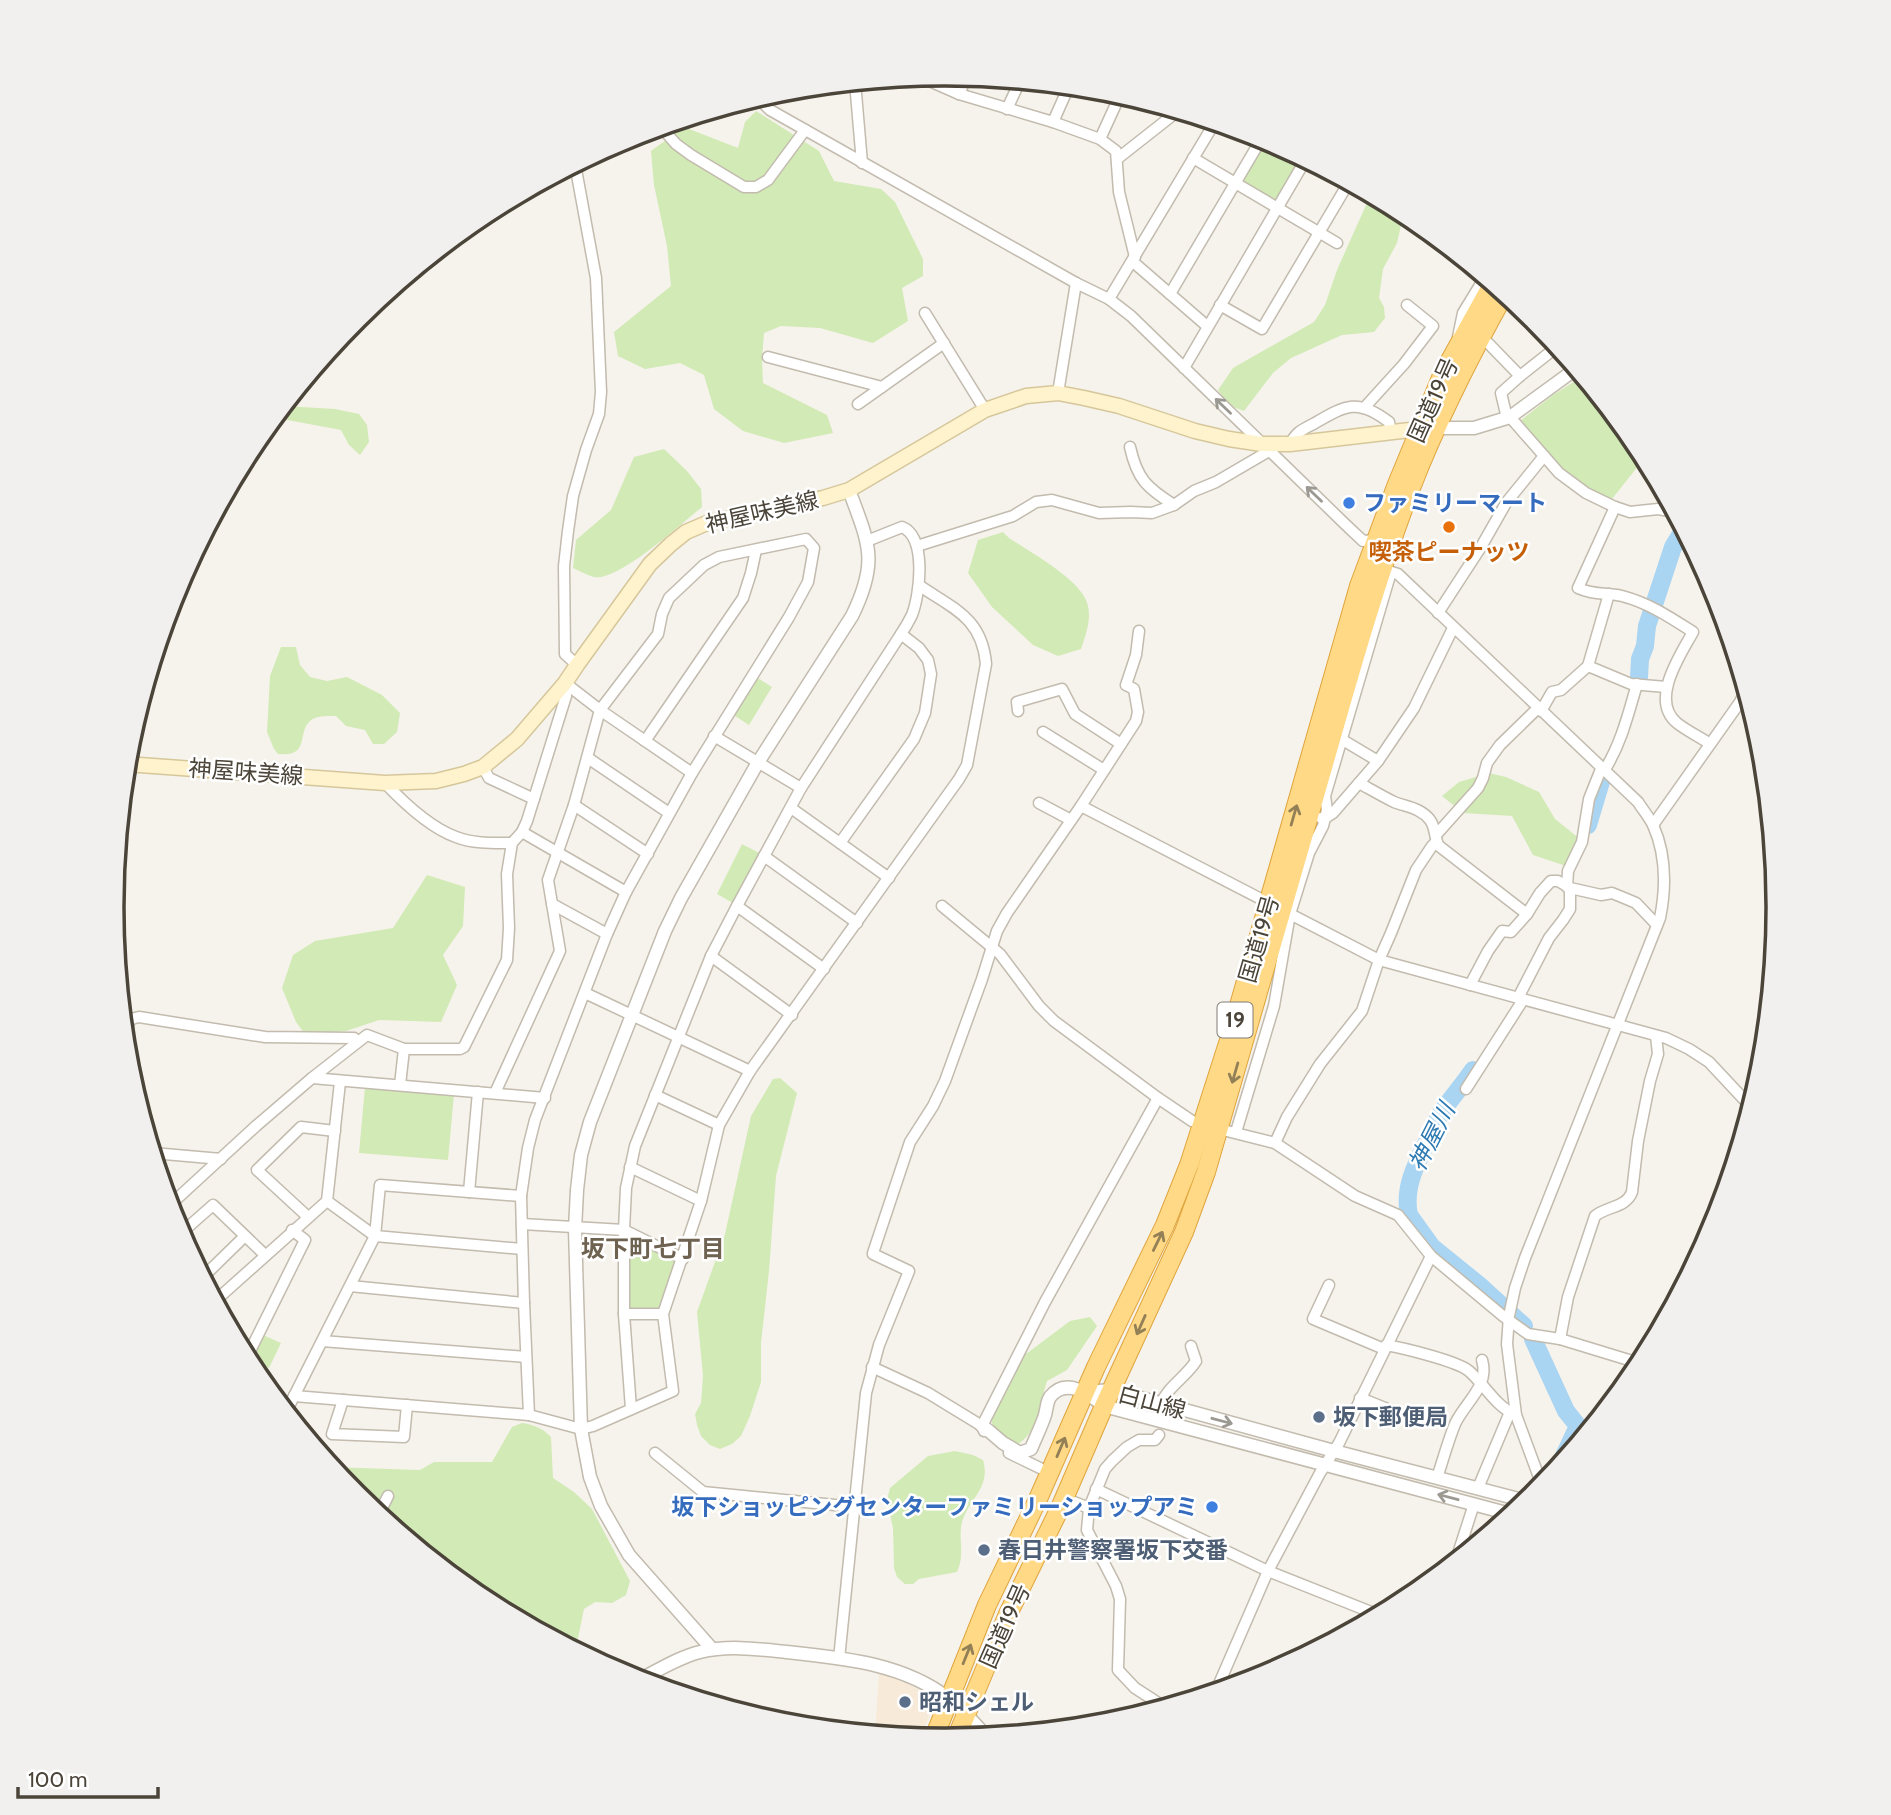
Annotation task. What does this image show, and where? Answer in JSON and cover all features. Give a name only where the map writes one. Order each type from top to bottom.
[{"type":"highway","name":"国道19号","points":[[960,1728],[1008,1614],[1064,1498],[1184,1232],[1220,1129],[1251,969],[1280,909],[1317,818],[1443,373],[1488,291]]},
{"type":"highway","name":"国道19号","points":[[1280,909],[1370,541],[1428,428],[1484,340],[1501,302]]},
{"type":"highway","name":"国道19号","points":[[937,1729],[987,1605],[1085,1392],[1165,1225],[1220,1129]]},
{"type":"main road","name":"神屋味美線","points":[[137,765],[386,783],[436,781],[483,767],[517,739],[565,683],[650,564],[686,532],[706,523],[849,491],[985,410],[1026,396],[1058,393],[1119,406],[1195,430],[1265,447],[1428,428]]},
{"type":"street","points":[[941,86],[1100,139],[1116,151],[1119,192],[1133,259],[1207,326]]},
{"type":"street","points":[[959,94],[962,87]]},
{"type":"street","points":[[1007,109],[1016,90]]},
{"type":"street","points":[[856,91],[863,163]]},
{"type":"street","points":[[1053,122],[1065,95]]},
{"type":"street","points":[[1100,139],[1116,104]]},
{"type":"street","points":[[766,106],[1076,283],[1109,299],[1131,316],[1265,447],[1370,541]]},
{"type":"street","points":[[1117,159],[1170,117]]},
{"type":"street","points":[[1109,299],[1211,129]]},
{"type":"street","points":[[667,134],[691,155],[744,187],[756,187],[768,180],[805,130]]},
{"type":"street","points":[[1170,294],[1257,147]]},
{"type":"street","points":[[1193,159],[1336,243]]},
{"type":"street","points":[[1184,368],[1301,167]]},
{"type":"street","points":[[577,173],[596,278],[601,392],[599,414],[573,496],[564,566],[565,654],[577,665]]},
{"type":"street","points":[[1220,305],[1262,329],[1344,190]]},
{"type":"street","points":[[1058,393],[1076,283]]},
{"type":"street","points":[[1456,350],[1463,313],[1480,284]]},
{"type":"street","points":[[1364,408],[1404,364],[1433,326],[1407,305]]},
{"type":"street","points":[[1507,308],[1496,327],[1484,340],[1520,376]]},
{"type":"street","points":[[925,313],[985,410]]},
{"type":"street","points":[[858,404],[944,343]]},
{"type":"street","points":[[1550,352],[1501,393],[1508,417],[1559,473],[1586,493],[1630,512],[1664,510]]},
{"type":"street","points":[[768,357],[882,387]]},
{"type":"street","points":[[1428,428],[1474,429],[1508,417],[1570,374]]},
{"type":"street","points":[[1290,444],[1296,433],[1342,407],[1374,410],[1390,422],[1391,432]]},
{"type":"street","points":[[1130,447],[1135,467],[1143,482],[1174,505]]},
{"type":"street","points":[[917,546],[1013,516],[1037,502],[1052,500],[1099,513],[1152,513],[1174,505],[1194,491],[1216,482],[1265,447]]},
{"type":"street","points":[[1438,613],[1506,503],[1544,456]]},
{"type":"street","points":[[712,1649],[641,1570],[601,1506],[590,1476],[582,1429],[576,1190],[581,1155],[590,1122],[658,947],[681,898],[757,764],[859,601],[867,580],[870,555],[849,491]]},
{"type":"street","points":[[1615,507],[1578,588],[1591,593],[1622,596],[1651,606],[1693,632],[1666,687],[1670,715],[1677,723],[1710,744]]},
{"type":"street","points":[[631,1409],[624,1314],[624,1230],[626,1188],[635,1146],[711,956],[737,906],[801,788],[912,615],[920,586],[917,546],[912,534],[902,527],[867,541]]},
{"type":"street","points":[[495,1093],[560,951],[548,880],[574,805],[600,710],[658,634],[669,598],[688,578],[719,557],[806,539],[814,548],[808,582],[692,773],[626,892],[535,1120],[521,1196],[529,1415]]},
{"type":"street","points":[[645,741],[743,597],[756,550]]},
{"type":"street","points":[[1317,818],[1327,810],[1325,796],[1386,570],[1398,574],[1638,802],[1653,825],[1661,851],[1664,878],[1663,901],[1657,925],[1525,1258],[1510,1315],[1507,1344],[1513,1414],[1538,1476]]},
{"type":"street","points":[[294,1396],[529,1415],[582,1429],[673,1391],[663,1314],[701,1200],[719,1125],[750,1071],[960,779],[967,765],[986,664],[985,649],[969,619],[920,586]]},
{"type":"street","points":[[1275,1143],[1287,1117],[1320,1064],[1362,1011],[1378,960],[1423,858],[1478,788],[1487,763],[1500,745],[1540,710],[1552,692],[1561,690],[1588,666],[1609,594]]},
{"type":"street","points":[[1317,818],[1334,813],[1378,761],[1414,708],[1453,628]]},
{"type":"street","points":[[839,1659],[866,1393],[879,1345],[909,1271],[873,1253],[909,1142],[933,1106],[945,1081],[974,1004],[997,931],[1136,721],[1138,712],[1134,689],[1126,685],[1136,655],[1139,631]]},
{"type":"street","points":[[840,843],[914,739],[925,713],[931,674],[928,660],[919,648],[901,635]]},
{"type":"street","points":[[1588,666],[1632,684],[1666,687]]},
{"type":"street","points":[[565,683],[692,773]]},
{"type":"street","points":[[177,1199],[312,1078],[367,1035],[404,1049],[460,1049],[464,1046],[507,960],[507,874],[512,843],[522,832],[534,799],[566,696],[565,683]]},
{"type":"street","points":[[1466,1089],[1520,999],[1549,938],[1570,909],[1569,871],[1582,842],[1589,799],[1602,770],[1614,756],[1623,735],[1637,684]]},
{"type":"street","points":[[1018,711],[1017,702],[1062,689],[1074,714],[1121,744]]},
{"type":"street","points":[[1653,825],[1740,701]]},
{"type":"street","points":[[1044,732],[1104,770]]},
{"type":"street","points":[[714,736],[801,788]]},
{"type":"street","points":[[1341,739],[1378,761]]},
{"type":"street","points":[[588,758],[669,813]]},
{"type":"street","points":[[483,767],[489,778],[534,799]]},
{"type":"street","points":[[386,783],[413,810],[445,832],[470,841],[512,843]]},
{"type":"street","points":[[1359,783],[1428,817],[1433,824],[1439,846],[1527,914]]},
{"type":"street","points":[[1039,803],[1071,820]]},
{"type":"street","points":[[574,805],[648,854]]},
{"type":"street","points":[[1081,806],[1378,960],[1656,1036],[1689,1049],[1709,1062],[1744,1099]]},
{"type":"street","points":[[791,808],[889,878]]},
{"type":"street","points":[[522,832],[626,892]]},
{"type":"street","points":[[764,856],[857,923]]},
{"type":"street","points":[[1470,985],[1502,931],[1511,932],[1549,883],[1558,881],[1569,887],[1601,895],[1612,893],[1636,903],[1657,925]]},
{"type":"street","points":[[552,904],[607,934]]},
{"type":"street","points":[[737,906],[824,969]]},
{"type":"street","points":[[942,906],[1000,954],[1039,1006],[1054,1021],[1192,1121],[1275,1143],[1355,1196],[1398,1215],[1431,1256],[1510,1315],[1528,1334],[1560,1339],[1631,1361]]},
{"type":"street","points":[[1220,1129],[1274,1006],[1280,909]]},
{"type":"street","points":[[711,956],[792,1014]]},
{"type":"street","points":[[1251,969],[1274,1006]]},
{"type":"street","points":[[585,993],[750,1071]]},
{"type":"street","points":[[132,1019],[139,1017],[265,1037],[354,1038],[358,1041]]},
{"type":"street","points":[[1560,1339],[1568,1297],[1595,1216],[1600,1211],[1622,1204],[1630,1198],[1632,1192],[1637,1141],[1658,1054],[1656,1036]]},
{"type":"street","points":[[400,1086],[404,1049]]},
{"type":"street","points":[[312,1078],[545,1098]]},
{"type":"street","points":[[220,1292],[327,1201],[340,1082]]},
{"type":"street","points":[[469,1192],[478,1092]]},
{"type":"street","points":[[655,1095],[719,1125]]},
{"type":"street","points":[[982,1426],[1045,1302],[1158,1098]]},
{"type":"street","points":[[308,1217],[257,1170],[301,1127],[335,1131]]},
{"type":"street","points":[[162,1154],[221,1159]]},
{"type":"street","points":[[630,1167],[701,1200]]},
{"type":"street","points":[[290,1403],[375,1236],[380,1185],[521,1196]]},
{"type":"street","points":[[327,1201],[375,1236],[522,1249]]},
{"type":"street","points":[[188,1227],[213,1205],[265,1255]]},
{"type":"street","points":[[522,1224],[624,1230],[683,1259]]},
{"type":"street","points":[[252,1347],[305,1240],[292,1230]]},
{"type":"street","points":[[208,1272],[245,1236]]},
{"type":"street","points":[[1221,1682],[1268,1571],[1334,1451],[1431,1256]]},
{"type":"street","points":[[1329,1285],[1313,1319],[1385,1347],[1406,1349],[1466,1368],[1505,1410],[1513,1414]]},
{"type":"street","points":[[350,1286],[523,1303]]},
{"type":"street","points":[[624,1314],[663,1314]]},
{"type":"street","points":[[322,1341],[526,1357]]},
{"type":"street","points":[[1161,1404],[1164,1394],[1188,1373],[1196,1361],[1191,1346]]},
{"type":"street","points":[[1437,1478],[1456,1422],[1481,1384],[1485,1370],[1482,1360]]},
{"type":"street","points":[[872,1367],[928,1393],[982,1426],[988,1438],[1007,1452],[1040,1468]]},
{"type":"street","name":"白山線","points":[[982,1426],[1020,1453],[1031,1450],[1045,1416],[1048,1400],[1064,1388],[1074,1388],[1326,1465],[1502,1512]]},
{"type":"street","name":"白山線","points":[[1108,1398],[1161,1404],[1517,1498]]},
{"type":"street","points":[[1360,1398],[1390,1410]]},
{"type":"street","points":[[343,1400],[332,1434],[404,1437],[407,1405]]},
{"type":"street","points":[[1479,1488],[1513,1414]]},
{"type":"street","points":[[1156,1701],[1135,1688],[1118,1670],[1121,1599],[1087,1530],[1089,1508],[1105,1469],[1127,1447],[1139,1440],[1155,1440],[1159,1435]]},
{"type":"street","points":[[654,1453],[704,1492],[855,1507]]},
{"type":"street","points":[[1096,1489],[1268,1571],[1369,1611]]},
{"type":"street","points":[[383,1506],[388,1496]]},
{"type":"street","points":[[1064,1498],[1089,1508]]},
{"type":"street","points":[[1460,1547],[1474,1504]]},
{"type":"street","points":[[651,1674],[697,1652],[712,1649],[753,1649],[839,1659],[898,1672],[930,1687],[949,1699],[978,1728]]},
{"type":"shaded area","name":"昭和シェル","points":[[879,1673],[931,1696],[933,1707],[924,1728],[876,1725]]},
{"type":"green space","points":[[756,111],[819,151],[834,181],[881,189],[895,202],[923,259],[923,276],[902,288],[908,321],[873,343],[820,328],[781,326],[764,333],[763,383],[827,415],[833,433],[784,443],[743,431],[714,409],[704,375],[680,363],[645,369],[618,356],[614,332],[671,286],[651,151],[686,128],[738,148],[745,122]]},
{"type":"green space","points":[[1260,148],[1298,165],[1277,199],[1273,201],[1242,182]]},
{"type":"green space","points":[[1367,203],[1401,224],[1397,243],[1383,269],[1379,298],[1384,307],[1385,318],[1374,332],[1342,335],[1291,358],[1273,373],[1244,411],[1228,405],[1218,390],[1233,368],[1314,322],[1325,305],[1337,270]]},
{"type":"green space","points":[[1575,381],[1638,466],[1612,499],[1575,481],[1560,469],[1520,421]]},
{"type":"green space","points":[[294,407],[335,409],[359,414],[367,425],[369,442],[360,455],[349,445],[341,430],[285,420]]},
{"type":"green space","points":[[664,449],[701,489],[702,507],[650,550],[618,570],[605,576],[594,577],[573,568],[576,540],[611,510],[634,457]]},
{"type":"green space","points":[[1003,532],[1063,574],[1081,591],[1089,612],[1081,649],[1058,656],[1033,645],[992,607],[968,573],[978,540]]},
{"type":"green space","points":[[281,647],[296,647],[300,665],[310,677],[327,681],[347,677],[382,695],[400,713],[397,732],[384,744],[373,744],[365,730],[346,726],[336,716],[318,717],[306,727],[299,749],[288,754],[278,754],[267,732],[270,676]]},
{"type":"green space","points":[[756,677],[772,687],[749,725],[732,714]]},
{"type":"green space","points":[[1489,773],[1506,777],[1539,792],[1555,819],[1580,839],[1566,866],[1533,855],[1512,816],[1463,813],[1442,796],[1459,782]]},
{"type":"green space","points":[[742,844],[761,854],[733,903],[717,894]]},
{"type":"green space","points":[[427,875],[465,887],[463,926],[443,955],[457,985],[441,1022],[379,1020],[346,1031],[305,1034],[296,1022],[282,988],[293,955],[315,941],[393,928]]},
{"type":"green space","points":[[780,1078],[797,1093],[776,1176],[761,1343],[761,1382],[741,1436],[720,1449],[710,1445],[701,1436],[695,1414],[701,1403],[703,1376],[697,1312],[725,1234],[751,1116],[773,1079]]},
{"type":"green space","points":[[365,1087],[454,1094],[448,1160],[359,1153]]},
{"type":"green space","points":[[631,1239],[676,1260],[658,1308],[631,1311],[627,1308],[628,1241]]},
{"type":"green space","points":[[1090,1317],[1097,1326],[1067,1370],[1047,1381],[1034,1426],[1016,1445],[993,1428],[991,1417],[1022,1357],[1070,1321]]},
{"type":"green space","points":[[263,1335],[281,1343],[269,1368],[263,1365],[255,1352]]},
{"type":"green space","points":[[522,1423],[531,1425],[551,1437],[553,1478],[574,1492],[592,1509],[630,1581],[626,1595],[612,1603],[595,1602],[584,1609],[578,1638],[575,1641],[489,1591],[445,1559],[364,1489],[345,1467],[420,1470],[434,1462],[492,1462],[512,1427]]},
{"type":"green space","points":[[955,1451],[983,1460],[985,1469],[982,1485],[962,1522],[958,1570],[905,1584],[897,1577],[894,1568],[893,1528],[887,1500],[890,1488],[928,1456]]},
{"type":"waterway","name":"神屋川","points":[[1639,678],[1647,626],[1673,547],[1679,537]]},
{"type":"waterway","name":"神屋川","points":[[1588,825],[1603,775]]},
{"type":"waterway","name":"神屋川","points":[[1473,1070],[1441,1113],[1416,1166],[1408,1195],[1409,1215],[1432,1247],[1524,1326]]},
{"type":"waterway","name":"神屋川","points":[[1533,1339],[1566,1411],[1578,1426],[1573,1437]]},
{"type":"place","name":"ファミリーマート","points":[[1349,503]]},
{"type":"place","name":"喫茶ピーナッツ","points":[[1449,527]]},
{"type":"place","name":"坂下郵便局","points":[[1319,1417]]},
{"type":"place","name":"坂下ショッピングセンターファミリーショップアミ","points":[[1212,1507]]},
{"type":"place","name":"春日井警察署坂下交番","points":[[984,1550]]},
{"type":"place","name":"昭和シェル","points":[[905,1702]]},
{"type":"district","name":"坂下町七丁目","points":[[653,1249]]}]
